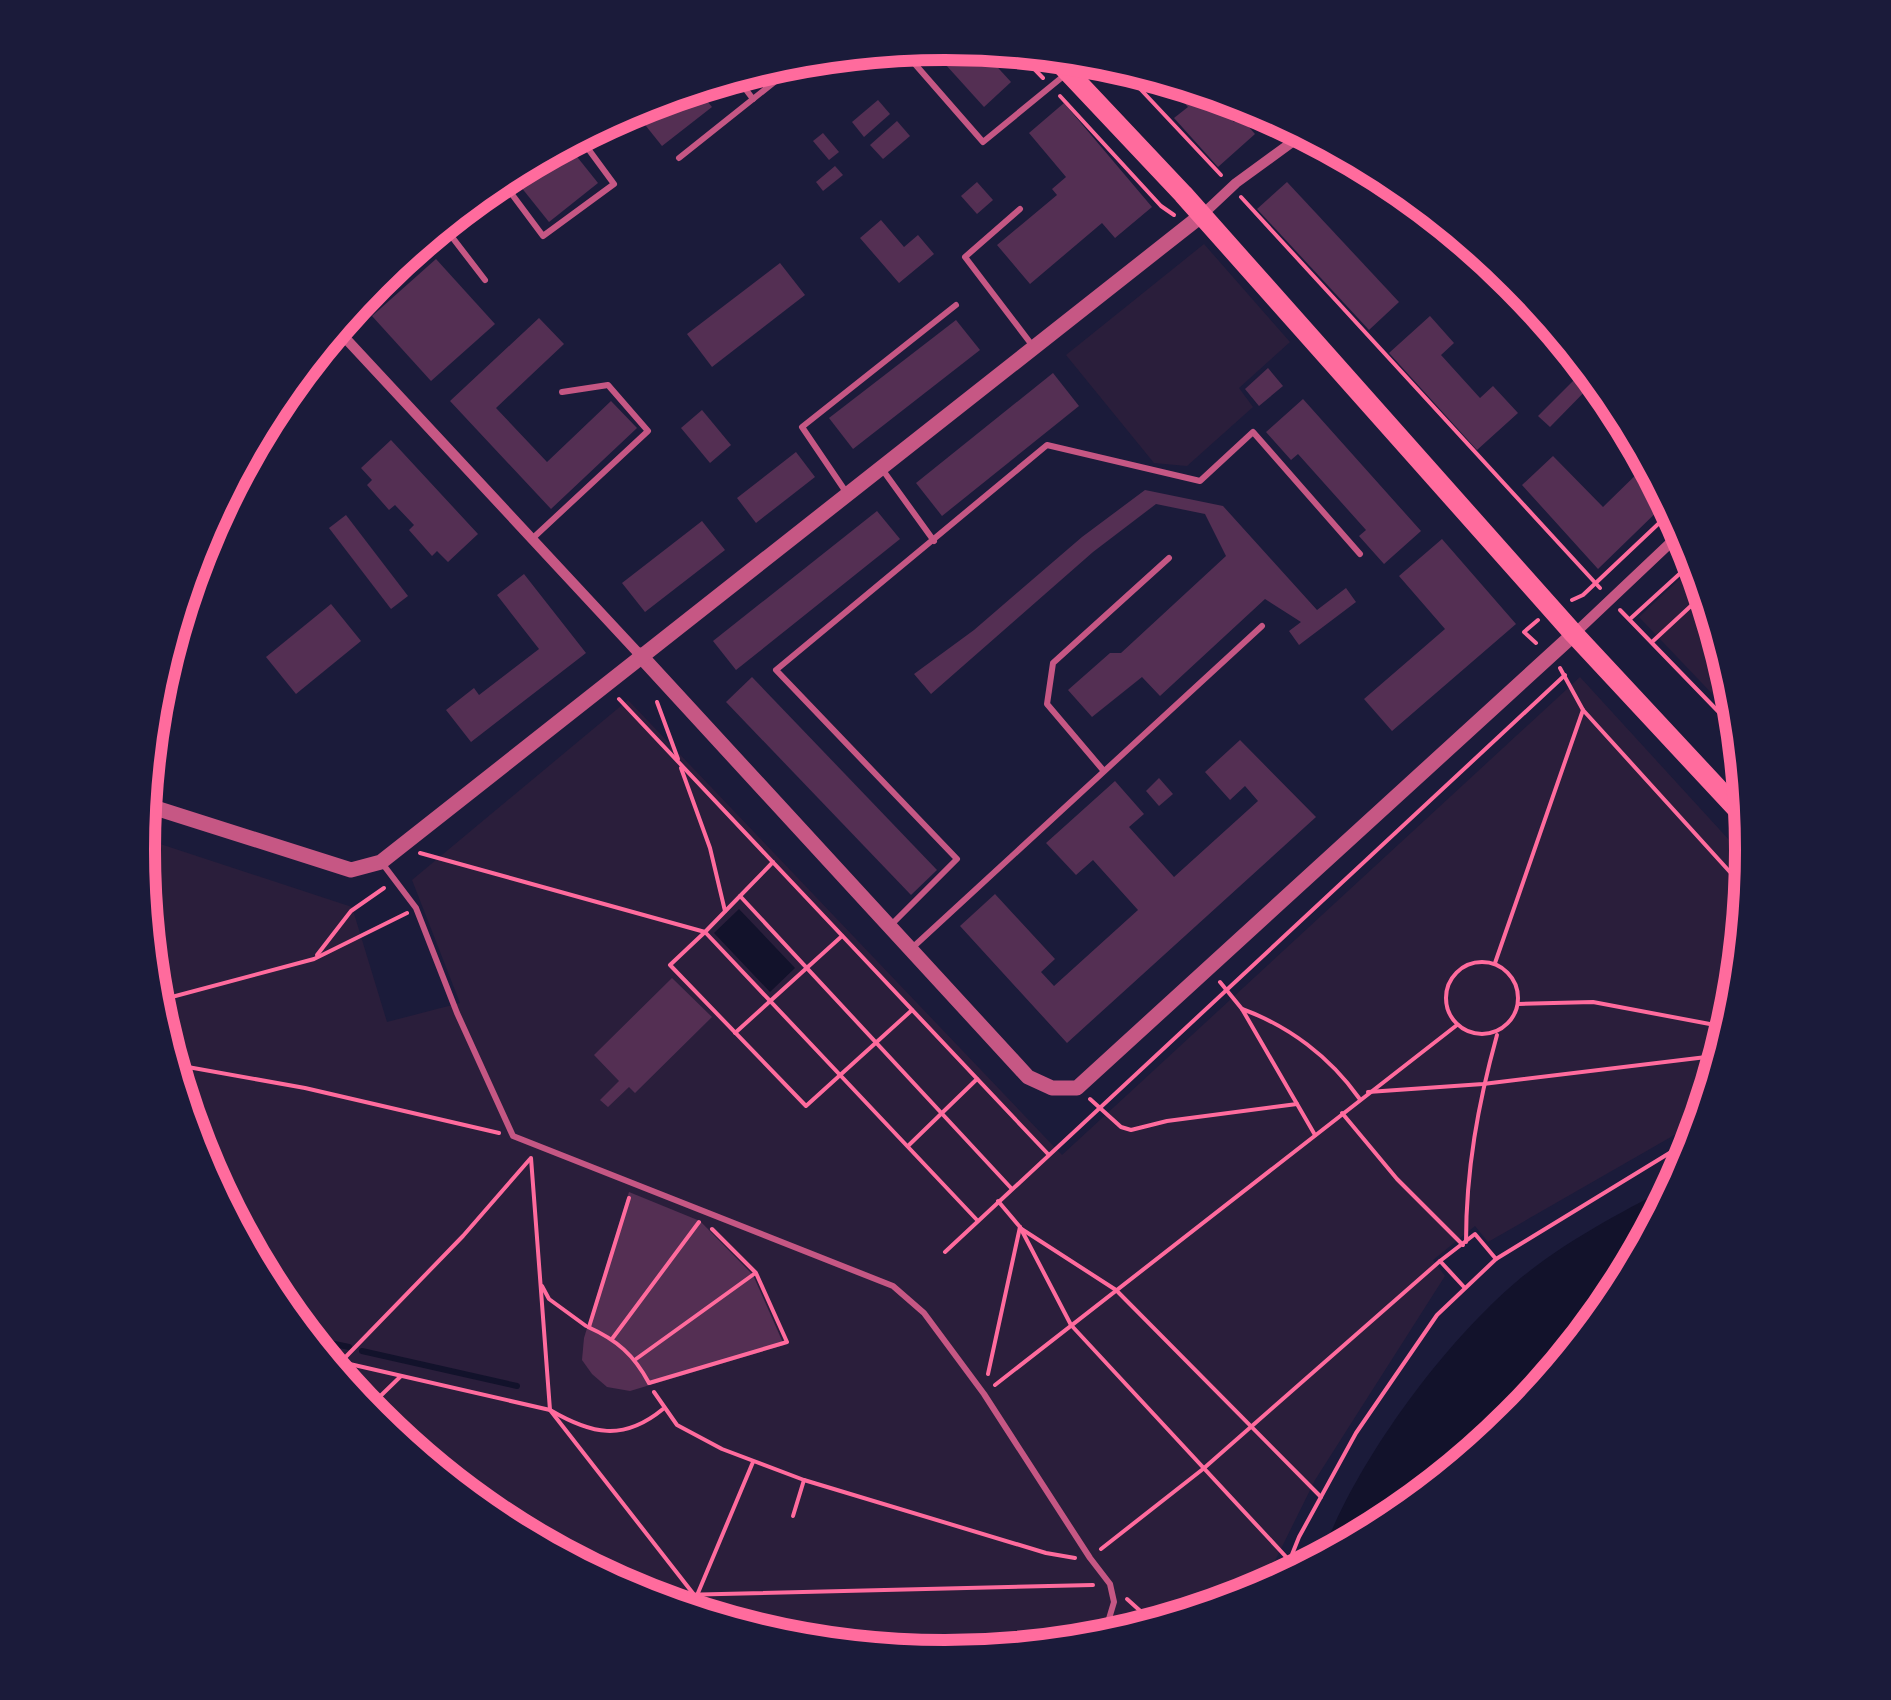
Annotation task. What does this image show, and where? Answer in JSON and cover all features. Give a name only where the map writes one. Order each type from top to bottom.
[{"type":"main road","points":[[1065,69],[1202,215],[1574,634],[1734,807]]},
{"type":"street","points":[[157,809],[351,870],[381,862],[1294,141]]},
{"type":"street","points":[[345,338],[1028,1077],[1052,1088],[1077,1088],[1672,541]]},
{"type":"lane","points":[[912,61],[982,142],[1049,84],[1068,73]]},
{"type":"lane","points":[[679,158],[779,78]]},
{"type":"lane","points":[[744,86],[753,98]]},
{"type":"lane","points":[[510,191],[544,236],[614,184],[586,147]]},
{"type":"lane","points":[[1020,209],[965,256],[1033,346]]},
{"type":"lane","points":[[450,235],[485,280]]},
{"type":"lane","points":[[847,493],[802,427],[956,305]]},
{"type":"lane","points":[[534,538],[648,431],[608,385],[562,392]]},
{"type":"lane","points":[[889,927],[957,859],[776,670],[1046,445],[1200,481],[1253,432],[1360,554]]},
{"type":"lane","points":[[880,467],[934,541]]},
{"type":"lane","points":[[1103,770],[1048,704],[1053,662],[1169,558]]},
{"type":"lane","points":[[910,950],[1262,626]]},
{"type":"lane","points":[[381,862],[416,908],[513,1136],[893,1286],[924,1314],[984,1394],[1110,1584],[1114,1602],[1108,1623]]},
{"type":"path","points":[[1030,65],[1161,206]]},
{"type":"path","points":[[1135,83],[1610,600],[1724,717]]},
{"type":"path","points":[[1553,609],[1583,595],[1662,520]]},
{"type":"path","points":[[1630,620],[1684,570]]},
{"type":"path","points":[[1652,642],[1696,602]]},
{"type":"path","points":[[945,1252],[1566,674],[1583,710],[1735,878]]},
{"type":"path","points":[[604,683],[1048,1154]]},
{"type":"path","points":[[653,690],[710,848],[725,911]]},
{"type":"path","points":[[1494,963],[1583,710]]},
{"type":"path","points":[[399,848],[705,932],[977,1220]]},
{"type":"path","points":[[773,862],[670,964],[806,1106],[912,1010]]},
{"type":"path","points":[[314,959],[351,911],[394,882]]},
{"type":"path","points":[[740,896],[1011,1188]]},
{"type":"path","points":[[170,997],[314,959],[416,908]]},
{"type":"path","points":[[735,1033],[842,936]]},
{"type":"path","points":[[1465,1244],[1472,1145],[1483,1084],[1497,1034],[1510,1023],[1519,1004],[1516,982],[1507,970],[1494,963],[1476,962],[1459,970],[1448,984],[1446,1001],[1456,1025],[1471,1033],[1497,1034]]},
{"type":"path","points":[[1226,989],[1242,1009],[1314,1134]]},
{"type":"path","points":[[1519,1004],[1593,1002],[1715,1025]]},
{"type":"path","points":[[1242,1009],[1272,1020],[1300,1039],[1341,1073],[1360,1098]]},
{"type":"path","points":[[984,1394],[1456,1025]]},
{"type":"path","points":[[1368,1092],[1483,1084],[1708,1057]]},
{"type":"path","points":[[186,1067],[305,1088],[513,1136]]},
{"type":"path","points":[[908,1146],[977,1079]]},
{"type":"path","points":[[1098,1106],[1122,1128],[1131,1130],[1167,1121],[1297,1104]]},
{"type":"path","points":[[1342,1113],[1396,1179],[1465,1244]]},
{"type":"path","points":[[343,1360],[540,1148]]},
{"type":"path","points":[[997,1201],[1020,1227],[1071,1325],[1289,1560],[1356,1432],[1427,1330],[1465,1288],[1496,1259],[1676,1149]]},
{"type":"path","points":[[531,1158],[550,1410],[700,1600]]},
{"type":"path","points":[[588,1327],[632,1190]]},
{"type":"path","points":[[540,1282],[549,1299],[636,1359],[649,1383],[787,1342],[756,1272],[702,1219],[612,1339]]},
{"type":"path","points":[[1020,1227],[1116,1290],[1320,1496]]},
{"type":"path","points":[[984,1394],[1020,1227]]},
{"type":"path","points":[[654,1392],[678,1425],[753,1462],[1046,1553],[1090,1558],[1203,1469],[1475,1234],[1496,1259]]},
{"type":"path","points":[[1440,1261],[1465,1288]]},
{"type":"path","points":[[636,1359],[756,1272]]},
{"type":"path","points":[[345,1363],[550,1410],[579,1428],[625,1429],[650,1420],[664,1409]]},
{"type":"path","points":[[378,1399],[401,1376]]},
{"type":"path","points":[[695,1599],[753,1462]]},
{"type":"path","points":[[793,1516],[804,1480]]},
{"type":"path","points":[[684,1595],[1110,1584],[1144,1614]]},
{"type":"shaded area","points":[[1204,244],[1290,342],[1239,388],[1253,407],[1187,466],[1154,463],[1066,355]]},
{"type":"shaded area","points":[[1685,574],[1709,646],[1721,703],[1639,617]]},
{"type":"shaded area","points":[[1580,677],[1736,847],[1729,953],[1720,1004],[1709,1054],[1684,1130],[1488,1242],[1475,1226],[1433,1260],[1445,1276],[1315,1480],[1270,1570],[1199,1598],[1100,1625],[1049,1633],[946,1640],[842,1633],[791,1625],[741,1613],[643,1580],[596,1559],[507,1507],[465,1477],[387,1409],[319,1331],[289,1289],[261,1245],[216,1152],[197,1104],[171,1004],[157,902],[155,842],[352,907],[387,1022],[460,1003],[412,880],[628,700],[1062,1155]]},
{"type":"shaded area","points":[[739,909],[795,968],[770,992],[714,933]]},
{"type":"shaded area","points":[[1656,1194],[1602,1289],[1539,1371],[1504,1409],[1426,1477],[1328,1541],[1376,1449],[1458,1340],[1516,1282],[1616,1215]]},
{"type":"building","points":[[942,60],[993,62],[1011,82],[984,107]]},
{"type":"building","points":[[1177,95],[1224,111],[1234,122],[1240,117],[1255,134],[1218,167],[1174,118],[1188,107]]},
{"type":"building","points":[[705,98],[712,107],[662,146],[642,121]]},
{"type":"building","points":[[878,100],[890,114],[864,137],[852,122]]},
{"type":"building","points":[[1064,103],[1152,207],[1115,238],[1102,223],[1030,284],[997,245],[1057,195],[1052,189],[1066,177],[1029,133]]},
{"type":"building","points":[[897,121],[910,136],[883,159],[870,145]]},
{"type":"building","points":[[823,133],[839,152],[829,160],[813,141]]},
{"type":"building","points":[[574,153],[598,183],[549,222],[521,187]]},
{"type":"building","points":[[835,166],[843,175],[823,191],[816,182]]},
{"type":"building","points":[[977,182],[993,200],[977,214],[961,196]]},
{"type":"building","points":[[1287,182],[1399,302],[1369,330],[1257,209]]},
{"type":"building","points":[[881,220],[904,247],[918,235],[934,254],[899,283],[860,238]]},
{"type":"building","points":[[436,259],[495,324],[431,381],[372,316]]},
{"type":"building","points":[[780,263],[805,295],[712,367],[687,334]]},
{"type":"building","points":[[1430,316],[1454,343],[1441,355],[1480,398],[1493,386],[1518,413],[1477,450],[1389,353]]},
{"type":"building","points":[[539,318],[564,344],[496,408],[547,462],[611,401],[637,428],[551,509],[450,401]]},
{"type":"building","points":[[956,320],[980,350],[853,449],[829,418]]},
{"type":"building","points":[[1268,368],[1283,386],[1259,406],[1245,389]]},
{"type":"building","points":[[1053,373],[1079,406],[942,516],[916,483]]},
{"type":"building","points":[[1577,377],[1587,390],[1550,427],[1538,416]]},
{"type":"building","points":[[1303,399],[1421,531],[1384,564],[1359,536],[1366,530],[1298,454],[1291,460],[1266,432]]},
{"type":"building","points":[[702,410],[731,445],[710,463],[681,428]]},
{"type":"building","points":[[391,440],[478,534],[448,562],[437,551],[432,556],[409,530],[414,525],[395,505],[389,510],[367,485],[372,480],[361,468]]},
{"type":"building","points":[[796,452],[815,477],[756,523],[737,498]]},
{"type":"building","points":[[1553,456],[1603,507],[1639,472],[1658,510],[1598,569],[1522,485]]},
{"type":"building","points":[[1145,490],[1223,506],[1317,610],[1346,588],[1356,602],[1299,645],[1289,631],[1301,622],[1265,599],[1160,696],[1142,677],[1092,717],[1068,690],[1110,653],[1121,653],[1226,556],[1205,514],[1156,504],[1093,552],[931,694],[914,674]]},
{"type":"building","points":[[877,511],[900,539],[736,670],[713,641]]},
{"type":"building","points":[[346,515],[408,596],[391,609],[329,528]]},
{"type":"building","points":[[702,521],[725,550],[645,612],[622,583]]},
{"type":"building","points":[[1442,539],[1516,624],[1392,731],[1364,699],[1445,629],[1399,576]]},
{"type":"building","points":[[524,574],[586,653],[471,742],[446,710],[474,688],[479,695],[539,649],[497,595]]},
{"type":"building","points":[[331,604],[361,641],[296,694],[266,657]]},
{"type":"building","points":[[752,677],[937,870],[911,895],[726,702]]},
{"type":"building","points":[[1240,740],[1316,817],[1067,1043],[960,926],[995,894],[1055,959],[1041,972],[1054,986],[1138,910],[1093,860],[1076,875],[1046,843],[1115,781],[1144,814],[1129,827],[1174,877],[1258,801],[1245,786],[1230,800],[1205,772]]},
{"type":"building","points":[[1159,778],[1173,794],[1159,806],[1146,791]]},
{"type":"building","points":[[672,978],[712,1017],[635,1093],[629,1087],[608,1107],[600,1100],[619,1081],[594,1055]]},
{"type":"building","points":[[629,1192],[700,1221],[753,1275],[784,1345],[630,1391],[607,1387],[592,1374],[582,1360],[584,1338]]},
{"type":"waterway","points":[[329,1343],[349,1347]]},
{"type":"waterway","points":[[362,1351],[517,1386]]}]
